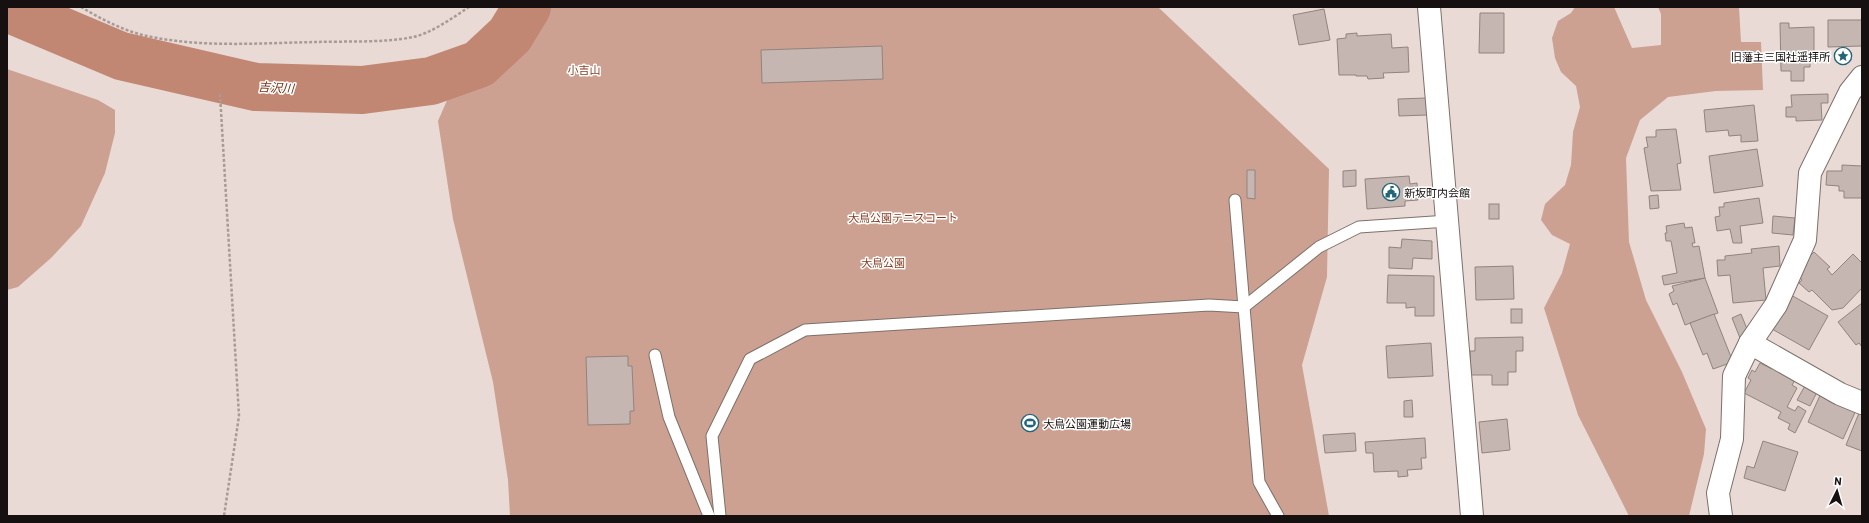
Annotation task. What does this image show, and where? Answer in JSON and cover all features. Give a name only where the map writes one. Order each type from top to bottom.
[{"type":"street","points":[[1429,7],[1472,516]]},
{"type":"street","points":[[1721,516],[1718,493],[1732,439],[1734,376],[1750,343],[1776,305],[1805,240],[1810,173],[1850,92],[1862,77]]},
{"type":"street","points":[[1750,343],[1840,394],[1862,403]]},
{"type":"lane","points":[[1235,200],[1259,482],[1278,516]]},
{"type":"lane","points":[[720,516],[712,436],[750,359],[805,330],[1209,305],[1244,307],[1318,247],[1359,227],[1448,221]]},
{"type":"lane","points":[[655,355],[669,417],[709,516]]},
{"type":"path","points":[[81,7],[117,25],[146,36],[190,42],[257,43],[370,41],[414,37],[446,22],[469,7]]},
{"type":"path","points":[[220,94],[239,416],[224,516]]},
{"type":"green space","name":"大鳥公園","points":[[548,7],[1158,7],[1329,169],[1327,277],[1302,365],[1329,516],[510,516],[508,480],[493,382],[453,219],[438,121],[448,98],[495,71]]},
{"type":"green space","points":[[1575,7],[1614,7],[1632,48],[1661,45],[1661,14],[1658,7],[1739,7],[1741,42],[1761,42],[1763,90],[1716,91],[1668,97],[1640,120],[1626,158],[1629,242],[1646,300],[1682,372],[1706,429],[1704,454],[1689,516],[1629,516],[1578,415],[1544,308],[1562,273],[1570,244],[1552,235],[1541,220],[1545,204],[1565,185],[1571,165],[1573,132],[1580,107],[1576,86],[1561,72],[1555,58],[1552,38],[1558,21],[1571,13]]},
{"type":"green space","points":[[7,69],[98,100],[115,110],[115,133],[105,173],[81,226],[51,258],[18,287],[7,290]]},
{"type":"building","points":[[1324,9],[1330,40],[1299,45],[1293,15]]},
{"type":"building","points":[[1480,13],[1504,13],[1504,53],[1479,53]]},
{"type":"building","points":[[1828,20],[1862,20],[1862,46],[1828,47]]},
{"type":"building","points":[[1780,23],[1789,23],[1789,28],[1814,27],[1814,52],[1810,53],[1810,67],[1804,67],[1804,81],[1791,81],[1791,71],[1781,71]]},
{"type":"building","points":[[1357,33],[1357,36],[1391,34],[1392,48],[1408,47],[1409,72],[1383,73],[1384,78],[1368,79],[1367,76],[1339,75],[1337,39],[1346,38],[1346,34]]},
{"type":"building","points":[[882,46],[883,79],[762,83],[761,50]]},
{"type":"building","points":[[1828,94],[1828,103],[1821,103],[1822,120],[1796,121],[1796,117],[1786,117],[1786,107],[1792,107],[1791,95]]},
{"type":"building","points":[[1426,98],[1427,115],[1399,116],[1398,99]]},
{"type":"building","points":[[1754,105],[1758,141],[1741,142],[1741,135],[1729,136],[1728,130],[1706,132],[1704,110]]},
{"type":"building","points":[[1676,129],[1681,163],[1677,164],[1681,190],[1651,191],[1644,148],[1648,147],[1646,137],[1656,137],[1656,130]]},
{"type":"building","points":[[1757,149],[1763,186],[1714,193],[1709,156]]},
{"type":"building","points":[[1842,165],[1862,166],[1862,198],[1844,198],[1844,191],[1839,191],[1839,186],[1826,185],[1827,171],[1842,171]]},
{"type":"building","points":[[1247,170],[1255,170],[1255,199],[1247,198]]},
{"type":"building","points":[[1356,170],[1356,186],[1343,187],[1343,171]]},
{"type":"building","name":"新坂町内会館","points":[[1409,176],[1410,184],[1417,183],[1418,200],[1405,201],[1405,206],[1367,209],[1365,179]]},
{"type":"building","points":[[1658,195],[1659,208],[1650,209],[1649,196]]},
{"type":"building","points":[[1759,198],[1763,223],[1740,226],[1742,243],[1733,243],[1730,229],[1717,231],[1715,217],[1720,216],[1719,207],[1724,207],[1724,203]]},
{"type":"building","points":[[1489,204],[1499,204],[1499,219],[1489,219]]},
{"type":"building","points":[[1773,216],[1795,218],[1793,235],[1772,233]]},
{"type":"building","points":[[1684,223],[1685,228],[1692,227],[1695,243],[1692,243],[1693,247],[1699,246],[1705,278],[1664,285],[1662,276],[1677,273],[1671,241],[1666,241],[1666,226]]},
{"type":"building","points":[[1402,239],[1432,241],[1432,259],[1413,258],[1412,269],[1389,268],[1389,247],[1401,248]]},
{"type":"building","points":[[1779,246],[1780,266],[1763,268],[1766,300],[1733,303],[1730,275],[1718,276],[1717,260],[1725,260],[1725,256],[1752,253],[1751,249]]},
{"type":"building","points":[[1814,252],[1830,267],[1827,269],[1832,275],[1853,254],[1862,263],[1862,288],[1843,308],[1832,310],[1812,290],[1809,292],[1799,283],[1802,280],[1798,275],[1807,265],[1804,262]]},
{"type":"building","points":[[1513,266],[1514,299],[1476,300],[1475,267]]},
{"type":"building","points":[[1388,275],[1434,276],[1434,316],[1415,316],[1415,307],[1406,308],[1406,303],[1387,303]]},
{"type":"building","points":[[1705,278],[1718,313],[1685,325],[1677,303],[1673,305],[1669,294],[1674,291],[1672,286]]},
{"type":"building","points":[[1791,295],[1828,316],[1809,350],[1772,329]]},
{"type":"building","points":[[1862,303],[1862,347],[1859,343],[1856,345],[1838,322]]},
{"type":"building","points":[[1511,309],[1522,309],[1522,323],[1511,323]]},
{"type":"building","points":[[1714,314],[1733,362],[1713,369],[1707,353],[1703,355],[1690,323]]},
{"type":"building","points":[[1741,314],[1749,334],[1740,338],[1732,318]]},
{"type":"building","points":[[1523,337],[1523,351],[1516,351],[1516,372],[1508,372],[1508,385],[1492,385],[1492,375],[1471,375],[1470,351],[1475,351],[1475,338]]},
{"type":"building","points":[[1431,343],[1433,376],[1388,378],[1386,346]]},
{"type":"building","points":[[628,356],[628,366],[632,366],[634,411],[630,411],[630,424],[588,425],[586,357]]},
{"type":"building","points":[[1760,363],[1772,369],[1775,364],[1798,375],[1792,385],[1797,388],[1787,407],[1795,411],[1798,406],[1806,411],[1795,433],[1788,429],[1790,424],[1778,418],[1781,412],[1744,393],[1751,380],[1748,378],[1752,370],[1755,372]]},
{"type":"building","points":[[1806,384],[1818,390],[1810,406],[1797,400]]},
{"type":"building","points":[[1822,391],[1857,408],[1843,439],[1808,422]]},
{"type":"building","points":[[1412,400],[1413,417],[1404,417],[1404,401]]},
{"type":"building","points":[[1859,413],[1862,414],[1862,451],[1846,445]]},
{"type":"building","points":[[1507,419],[1510,450],[1482,453],[1479,422]]},
{"type":"building","points":[[1355,433],[1356,451],[1325,453],[1323,435]]},
{"type":"building","points":[[1425,438],[1426,458],[1421,458],[1422,469],[1407,470],[1408,476],[1398,477],[1398,471],[1374,472],[1373,453],[1366,453],[1365,442]]},
{"type":"building","points":[[1763,441],[1798,452],[1785,491],[1744,478],[1747,466],[1754,468]]},
{"type":"waterway","name":"吉沢川","points":[[7,8],[121,56],[256,87],[362,90],[431,81],[479,64],[510,35],[527,7]]},
{"type":"place","name":"旧藩主三国社遥拝所","points":[[1843,56]]},
{"type":"place","name":"新坂町内会館","points":[[1391,192]]},
{"type":"place","name":"大鳥公園運動広場","points":[[1030,423]]},
{"type":"park label","name":"小吉山","points":[[584,69]]},
{"type":"park label","name":"大鳥公園テニスコート","points":[[903,217]]}]
